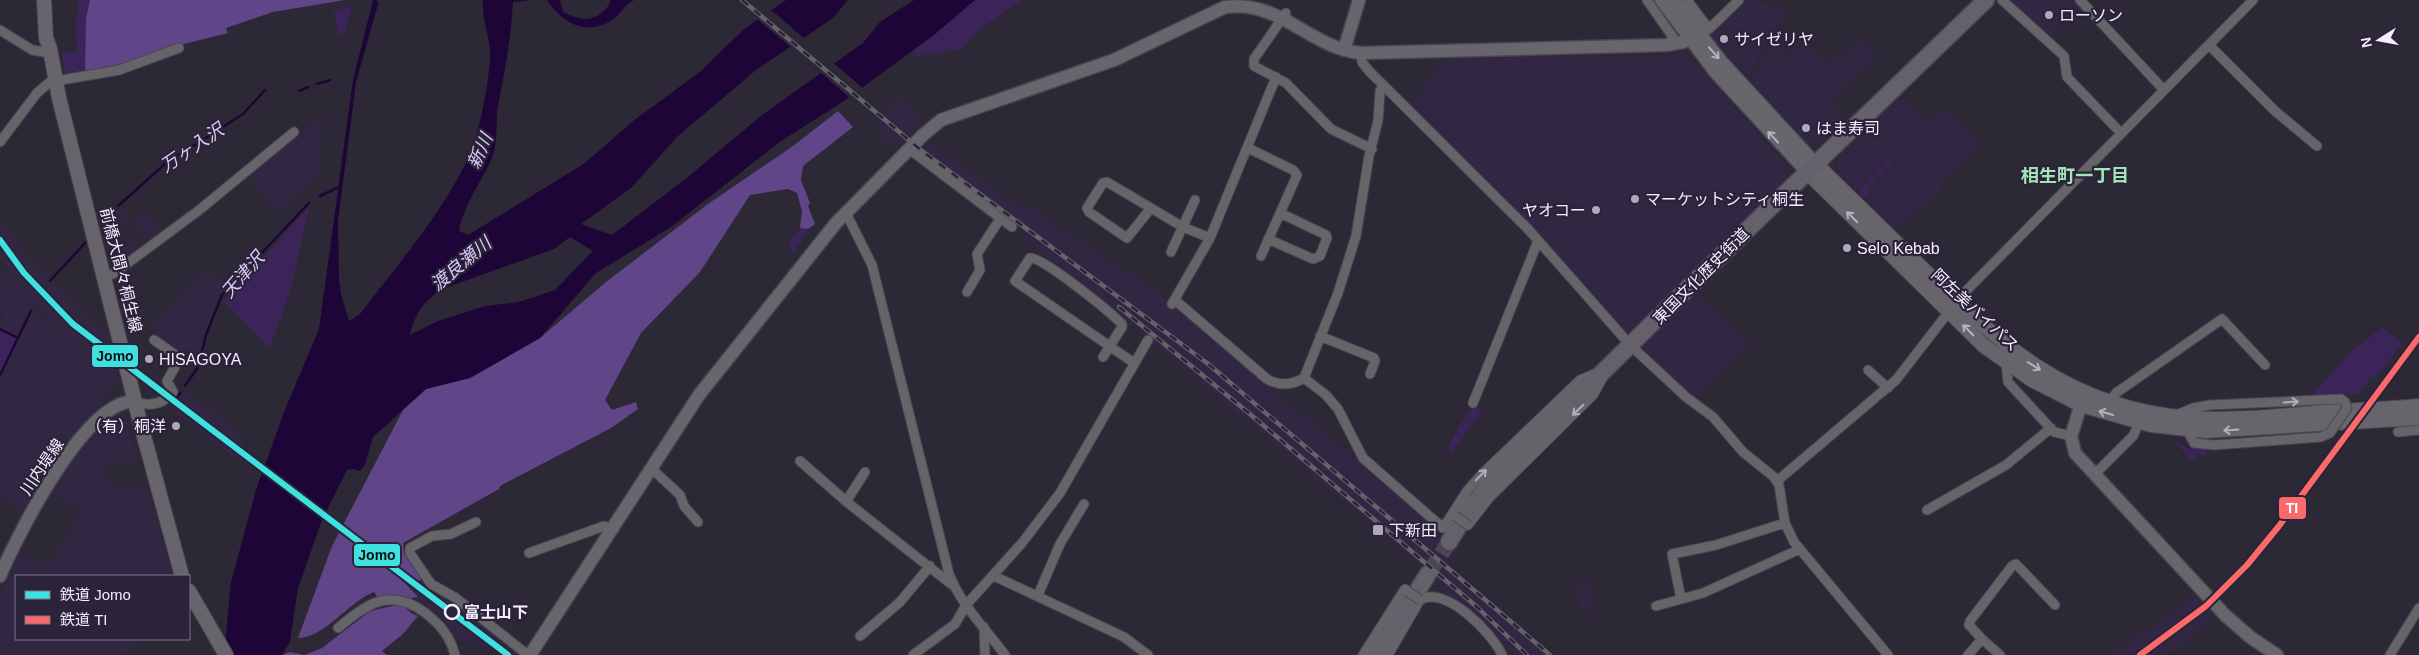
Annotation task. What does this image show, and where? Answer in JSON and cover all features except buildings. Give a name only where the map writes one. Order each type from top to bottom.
[{"type":"highway","name":"東国文化歴史街道","points":[[1449,542],[1470,508],[1494,479],[1811,168],[1986,0]]},
{"type":"highway","points":[[1377,655],[1428,574]]},
{"type":"main road","name":"前橋大間々桐生線","points":[[44,0],[44,31],[55,81],[182,575]]},
{"type":"main road","name":"阿左美バイパス","points":[[1811,168],[1953,306],[1984,346],[2006,363],[2042,386],[2083,399],[2139,423],[2187,430],[2220,431],[2419,418]]},
{"type":"main road","name":"阿左美バイパス","points":[[1953,306],[2024,360],[2083,399],[2110,401],[2140,410],[2174,416],[2208,419],[2258,418],[2419,406]]},
{"type":"main road","points":[[190,593],[226,655]]},
{"type":"street","points":[[1344,50],[1358,0]]},
{"type":"street","points":[[1647,0],[1694,36]]},
{"type":"street","points":[[1661,0],[1811,168]]},
{"type":"street","points":[[1674,0],[1694,36]]},
{"type":"street","points":[[1687,0],[1694,36]]},
{"type":"street","points":[[476,522],[451,534],[432,536],[410,548],[410,553],[431,584],[456,598],[529,655],[650,468],[705,389],[846,212],[934,125],[949,117],[1114,60],[1237,2],[1265,2],[1344,50],[1361,53],[1574,48],[1694,36],[1739,0]]},
{"type":"street","points":[[2002,0],[2064,56],[2067,77],[2121,133]]},
{"type":"street","points":[[2080,0],[2164,90]]},
{"type":"street","points":[[1777,481],[1888,388],[1902,373],[1953,306],[2253,0]]},
{"type":"street","points":[[1286,14],[1253,61],[1256,68],[1288,85],[1331,129],[1372,149]]},
{"type":"street","points":[[0,30],[32,50],[50,53]]},
{"type":"street","points":[[2209,45],[2275,112],[2317,146]]},
{"type":"street","points":[[0,142],[37,93],[46,85],[55,81],[119,70],[179,48]]},
{"type":"street","points":[[1361,53],[1365,67],[1538,241],[1631,346],[1686,397],[1712,417],[1743,452],[1777,481],[1785,522],[1800,549],[1888,655]]},
{"type":"street","points":[[1276,77],[1260,112],[1248,148],[1210,238],[1173,303],[1267,379],[1284,384],[1296,382],[1304,378],[1344,274],[1356,236],[1378,121],[1380,91],[1383,86]]},
{"type":"street","points":[[105,276],[113,274],[168,234],[294,132]]},
{"type":"street","points":[[1248,148],[1296,172],[1296,179],[1261,256]]},
{"type":"street","points":[[908,149],[1012,227]]},
{"type":"street","points":[[1151,208],[1127,238],[1089,212],[1087,208],[1103,183],[1107,182],[1151,208],[1183,227],[1210,238]]},
{"type":"street","points":[[1171,252],[1195,200]]},
{"type":"street","points":[[846,212],[872,265],[905,392],[942,550],[954,586],[1004,655]]},
{"type":"street","points":[[1268,239],[1313,259],[1320,256],[1327,238],[1326,235],[1280,213]]},
{"type":"street","points":[[967,292],[980,270],[976,254],[1000,219]]},
{"type":"street","points":[[1473,403],[1538,241]]},
{"type":"street","points":[[1103,356],[1109,347],[1122,327],[1120,322],[1057,272],[1035,258],[1030,258],[1015,281],[1109,347],[1134,363]]},
{"type":"street","points":[[2110,401],[2116,393],[2222,319],[2265,364]]},
{"type":"street","points":[[1320,336],[1374,358],[1375,361],[1370,374]]},
{"type":"street","points":[[136,402],[148,405],[163,403],[173,392],[167,381],[180,358],[154,340]]},
{"type":"street","points":[[913,655],[955,624],[966,605],[994,576],[1067,484],[1148,340]]},
{"type":"street","points":[[2006,363],[2008,382],[2051,428],[2059,434],[2071,436]]},
{"type":"street","points":[[1868,370],[1888,388]]},
{"type":"street","points":[[1304,378],[1335,404],[1363,458],[1443,528],[1482,474],[1580,380],[1595,372],[1605,371],[1601,383],[1593,395],[1488,498],[1468,525],[1453,515]]},
{"type":"street","points":[[2083,399],[2071,436],[2075,453],[2225,615],[2277,655]]},
{"type":"street","points":[[2174,416],[2193,408],[2210,405],[2341,399],[2345,402],[2347,408],[2330,433],[2321,437],[2214,445],[2194,443],[2187,430]]},
{"type":"street","name":"川内堤線","points":[[0,576],[47,483],[61,463],[105,412],[123,403],[136,402]]},
{"type":"street","points":[[2094,475],[2133,436],[2139,423]]},
{"type":"street","points":[[1927,510],[2006,465],[2051,428]]},
{"type":"street","points":[[2398,432],[2419,430]]},
{"type":"street","points":[[800,461],[848,503],[954,586]]},
{"type":"street","points":[[650,468],[680,495],[684,506],[698,522]]},
{"type":"street","points":[[848,503],[849,497],[865,472]]},
{"type":"street","points":[[1038,595],[1060,544],[1084,504]]},
{"type":"street","points":[[1682,599],[1672,554],[1716,545],[1785,522]]},
{"type":"street","points":[[528,553],[604,526],[612,528]]},
{"type":"street","points":[[1656,606],[1703,593],[1800,549]]},
{"type":"street","points":[[2000,655],[1969,626],[1970,621],[2006,573],[2016,564],[2055,605]]},
{"type":"street","points":[[860,636],[900,602],[930,566]]},
{"type":"street","points":[[994,576],[1124,637],[1148,655]]},
{"type":"street","points":[[1363,655],[1405,589],[1420,600],[1435,597],[1453,603],[1491,638],[1502,655]]},
{"type":"street","points":[[338,628],[370,605],[399,599],[421,610],[439,624],[447,634],[455,655]]},
{"type":"street","points":[[1388,655],[1420,600]]},
{"type":"street","points":[[2390,655],[2419,608]]},
{"type":"street","points":[[984,627],[985,655]]},
{"type":"street","points":[[1968,655],[1982,639]]},
{"type":"shaded area","points":[[79,0],[90,0],[86,18],[85,73],[65,74],[62,52],[77,52],[76,24]]},
{"type":"shaded area","points":[[90,0],[345,0],[273,12],[226,28],[228,33],[172,47],[119,66],[85,73],[86,18]]},
{"type":"shaded area","points":[[975,0],[1022,0],[979,30],[960,51],[957,49],[933,55],[930,52],[917,57],[913,50]]},
{"type":"shaded area","points":[[1745,0],[1787,8],[1788,11],[1768,37],[1749,78],[1710,35]]},
{"type":"shaded area","points":[[2007,0],[2077,0],[2082,6],[2049,38]]},
{"type":"shaded area","points":[[352,6],[345,33],[338,35],[335,13],[332,11]]},
{"type":"shaded area","points":[[1773,39],[1790,55],[1806,41],[1829,65],[1859,39],[1876,56],[1830,99],[1850,122],[1838,134],[1835,131],[1822,144],[1808,142],[1750,81]]},
{"type":"shaded area","name":"マーケットシティ桐生","points":[[1687,54],[1787,166],[1787,179],[1698,265],[1700,268],[1640,326],[1637,323],[1626,334],[1525,220],[1409,105],[1449,58],[1518,55],[1580,57]]},
{"type":"shaded area","points":[[1900,92],[1929,124],[1945,109],[1982,145],[1939,186],[1942,190],[1896,229],[1837,171],[1837,159],[1834,156]]},
{"type":"shaded area","points":[[901,97],[923,122],[896,150],[882,139],[882,130],[875,125]]},
{"type":"shaded area","points":[[838,111],[853,127],[803,166],[801,180],[810,203],[808,206],[815,224],[808,229],[800,228],[802,211],[797,193],[788,189],[750,195],[700,272],[641,333],[605,400],[612,410],[636,402],[638,409],[611,428],[500,486],[499,489],[403,543],[404,554],[422,578],[419,581],[408,574],[403,577],[403,581],[418,597],[382,603],[374,592],[355,603],[318,632],[298,638],[332,546],[403,410],[426,389],[470,378],[540,338],[606,282],[708,204],[793,146]]},
{"type":"shaded area","points":[[324,115],[318,174],[278,212],[248,174]]},
{"type":"shaded area","points":[[930,143],[1012,202],[1029,207],[1130,275],[1133,273],[1169,302],[1168,305],[1173,309],[1176,307],[1278,395],[1340,446],[1342,445],[1435,527],[1434,531],[1459,549],[1448,564],[1554,655],[1514,655],[1479,620],[1438,588],[1440,584],[1405,552],[1151,342],[1153,339],[1148,335],[1146,338],[1078,279],[1023,239],[1027,234],[920,153]]},
{"type":"shaded area","points":[[1906,148],[1865,189],[1869,195],[1864,198],[1858,192],[1888,161]]},
{"type":"shaded area","points":[[120,205],[131,221],[107,241],[101,221]]},
{"type":"shaded area","points":[[310,206],[289,295],[270,348],[224,301]]},
{"type":"shaded area","points":[[143,211],[149,213],[163,231],[163,234],[149,243],[132,219]]},
{"type":"shaded area","points":[[0,219],[43,275],[90,322],[107,332],[119,377],[112,391],[70,441],[60,433],[27,476],[38,484],[25,511],[0,497],[0,377],[33,309],[95,359],[31,303],[28,305],[27,313],[17,337],[0,328],[3,318],[0,304],[0,278],[9,273],[0,260]]},
{"type":"shaded area","points":[[800,228],[808,229],[792,255],[789,241]]},
{"type":"shaded area","points":[[130,240],[139,252],[114,270],[110,254]]},
{"type":"shaded area","points":[[207,269],[227,283],[227,285],[216,302],[198,358],[188,350],[176,352],[154,336],[156,333],[150,323],[168,310],[187,285]]},
{"type":"shaded area","points":[[1696,292],[1750,344],[1696,397],[1692,398],[1640,346]]},
{"type":"shaded area","points":[[2382,327],[2402,343],[2376,378],[2371,376],[2358,397],[2357,394],[2311,396],[2357,345],[2359,346]]},
{"type":"shaded area","points":[[0,328],[19,338],[0,377]]},
{"type":"shaded area","points":[[150,376],[166,388],[160,397],[144,385]]},
{"type":"shaded area","points":[[188,393],[231,426],[245,445],[243,455],[240,454],[235,458],[175,413],[174,405],[182,394]]},
{"type":"shaded area","points":[[1475,405],[1482,410],[1452,453],[1447,449],[1461,423]]},
{"type":"shaded area","points":[[121,418],[130,425],[127,429],[140,460],[127,463],[121,458],[115,465],[112,463],[99,473],[124,490],[147,486],[171,570],[168,575],[15,575],[15,640],[136,640],[125,655],[0,655],[0,594],[19,554],[50,566],[81,510],[49,493],[66,467],[101,429],[112,420]]},
{"type":"shaded area","points":[[2172,439],[2188,448],[2207,449],[2205,457],[2199,454],[2192,461]]},
{"type":"shaded area","points":[[406,573],[422,578],[445,597],[456,602],[518,650],[518,655],[502,655],[497,651],[495,652],[474,643],[458,641],[443,619],[412,599],[417,597],[403,581]]},
{"type":"shaded area","points":[[1590,577],[1595,609],[1591,613],[1580,606],[1576,591]]},
{"type":"shaded area","points":[[2193,595],[2200,598],[2214,613],[2207,624],[2167,655],[2107,655],[2149,628],[2150,630]]},
{"type":"shaded area","points":[[397,605],[405,607],[411,613],[418,616],[403,634],[382,651],[387,655],[304,655],[322,648],[370,611]]},
{"type":"shaded area","points":[[290,652],[304,655],[282,655]]},
{"type":"water","points":[[373,0],[379,1],[356,82],[338,221],[339,278],[341,294],[349,321],[360,314],[435,216],[470,154],[480,121],[490,61],[483,0],[531,0],[513,2],[511,28],[497,112],[494,151],[461,221],[459,231],[468,235],[585,163],[633,121],[701,71],[743,30],[786,0],[848,0],[833,18],[756,70],[678,136],[631,188],[581,224],[612,235],[688,177],[762,115],[863,43],[880,22],[914,0],[975,0],[934,35],[844,101],[781,141],[671,227],[596,273],[540,338],[470,378],[426,389],[373,437],[365,465],[360,471],[347,470],[322,520],[298,588],[290,642],[282,655],[224,655],[231,582],[256,490],[284,412],[319,329],[353,80]],"holes":[[[570,237],[593,251],[555,290],[519,302],[485,306],[438,321],[410,335],[421,309],[429,299],[442,289],[554,249]]]},
{"type":"water","points":[[547,0],[560,0],[563,12],[574,17],[589,19],[599,14],[608,6],[610,0],[634,0],[607,23],[588,27],[579,26],[561,17]]},
{"type":"pier","points":[[770,9],[806,40],[793,49],[756,18]]},
{"type":"pier","points":[[832,62],[864,89],[851,99],[819,71]]},
{"type":"pier","points":[[262,466],[327,515],[326,517],[261,468]]},
{"type":"waterway","name":"万ヶ入沢","points":[[317,84],[330,80]]},
{"type":"waterway","name":"万ヶ入沢","points":[[299,91],[308,87]]},
{"type":"waterway","name":"万ヶ入沢","points":[[118,206],[165,164],[243,114],[265,90]]},
{"type":"waterway","name":"天津沢","points":[[320,196],[339,187]]},
{"type":"waterway","name":"天津沢","points":[[185,386],[198,367],[206,335],[222,295],[309,203]]},
{"type":"waterway","name":"万ヶ入沢","points":[[50,281],[85,243]]},
{"type":"waterway","points":[[0,375],[31,311]]},
{"type":"waterway","points":[[0,329],[18,338]]},
{"type":"waterway","name":"天津沢","points":[[172,404],[180,393]]},
{"type":"tunnel","points":[[1428,574],[1449,542]]},
{"type":"railway","points":[[742,0],[922,151],[1207,363],[1550,655]]},
{"type":"railway","points":[[1119,307],[1250,414],[1477,607],[1527,655]]},
{"type":"rail line","name":"Jomo","points":[[0,240],[24,273],[73,324],[508,655]]},
{"type":"rail line","name":"TI","points":[[2140,655],[2206,606],[2247,565],[2279,526],[2419,337]]},
{"type":"place","name":"ローソン","points":[[2049,15]]},
{"type":"place","name":"サイゼリヤ","points":[[1724,39]]},
{"type":"place","name":"はま寿司","points":[[1806,128]]},
{"type":"place","name":"マーケットシティ桐生","points":[[1635,199]]},
{"type":"place","name":"ヤオコー","points":[[1596,210]]},
{"type":"place","name":"Selo Kebab","points":[[1847,248]]},
{"type":"place","name":"HISAGOYA","points":[[149,359]]},
{"type":"place","name":"（有）桐洋","points":[[176,426]]},
{"type":"place","name":"下新田","points":[[1378,530]]},
{"type":"place","name":"富士山下","points":[[452,612]]},
{"type":"district","name":"相生町一丁目","points":[[2075,176]]},
{"type":"water label","name":"新川","points":[[480,151]]},
{"type":"water label","name":"渡良瀬川","points":[[461,264]]}]
